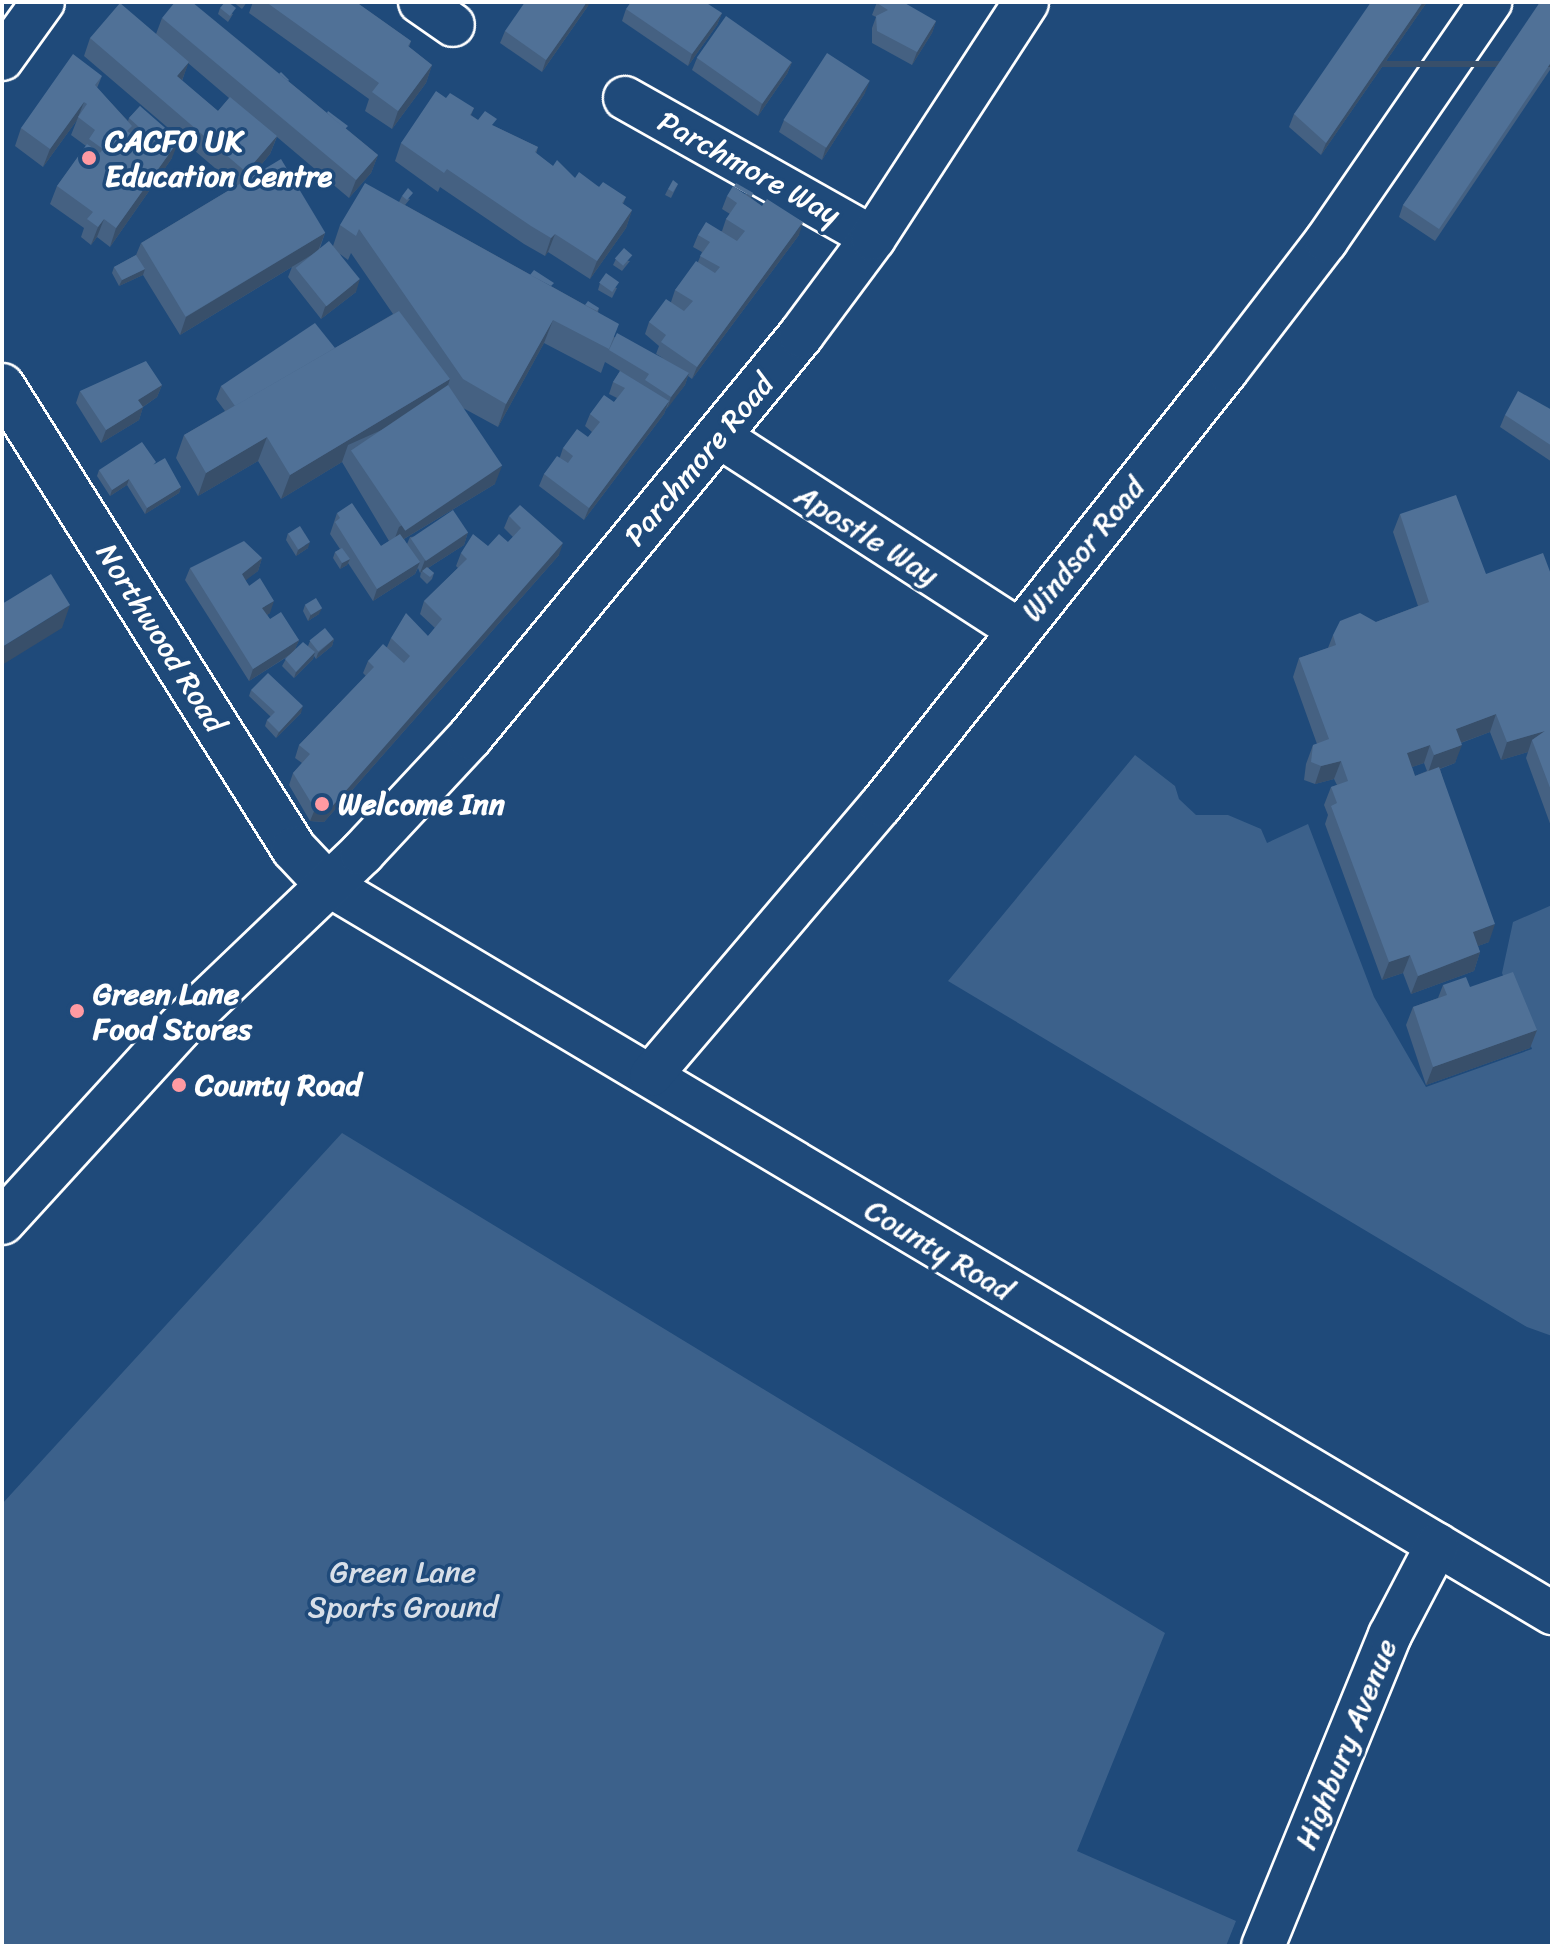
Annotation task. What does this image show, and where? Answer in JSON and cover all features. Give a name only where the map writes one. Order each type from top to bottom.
[{"type":"main road","name":"Parchmore Road","points":[[2,1222],[180,1027],[388,828],[470,737],[720,437],[873,238],[1026,2]]},
{"type":"main road","name":"Northwood Road","points":[[2,386],[294,849],[327,884]]},
{"type":"street","points":[[2,59],[43,2]]},
{"type":"street","name":"Windsor Road","points":[[651,1075],[881,805],[1326,241],[1490,2]]},
{"type":"street","name":"Parchmore Way","points":[[625,98],[873,238]]},
{"type":"street","name":"Apostle Way","points":[[720,437],[1018,630]]},
{"type":"street","name":"County Road","points":[[327,884],[1552,1613]]},
{"type":"street","name":"Highbury Avenue","points":[[1263,1946],[1390,1635],[1437,1545]]},
{"type":"green space","points":[[1135,755],[1175,786],[1179,799],[1196,815],[1228,815],[1261,829],[1267,843],[1308,824],[1374,997],[1426,1087],[1532,1049],[1502,973],[1513,922],[1552,905],[1552,1336],[1527,1327],[948,981]]},
{"type":"green space","name":"Green Lane Sports Ground","points":[[342,1133],[1165,1633],[1077,1851],[1236,1921],[1226,1946],[2,1946],[2,1504]]},
{"type":"building","points":[[175,2],[192,2],[378,155],[356,180],[162,18]]},
{"type":"building","points":[[225,2],[236,8],[230,16],[220,8]]},
{"type":"building","points":[[266,2],[356,2],[411,41],[408,46],[432,65],[398,111],[372,92],[379,83]]},
{"type":"building","points":[[525,2],[587,2],[546,60],[505,31]]},
{"type":"building","points":[[631,2],[705,2],[722,13],[692,54],[626,9]]},
{"type":"building","points":[[877,2],[903,2],[936,21],[917,52],[877,31],[876,16],[888,10]]},
{"type":"building","points":[[1371,2],[1423,2],[1326,143],[1294,114]]},
{"type":"building","points":[[1540,2],[1552,2],[1552,61],[1439,229],[1403,205]]},
{"type":"building","points":[[120,3],[189,62],[177,76],[218,111],[230,97],[277,136],[246,172],[90,38]]},
{"type":"building","points":[[726,16],[792,62],[762,104],[697,58]]},
{"type":"building","points":[[827,53],[870,81],[826,148],[783,120]]},
{"type":"building","points":[[73,54],[102,76],[95,85],[132,126],[127,131],[158,152],[161,147],[129,118],[140,106],[179,140],[116,228],[104,219],[98,227],[87,219],[93,212],[57,186],[87,144],[100,153],[103,149],[89,139],[95,130],[78,117],[87,104],[84,102],[50,149],[21,128]]},
{"type":"building","points":[[436,91],[446,98],[450,93],[474,108],[470,115],[478,120],[485,111],[497,119],[492,125],[538,147],[535,152],[553,166],[557,160],[575,178],[579,172],[599,187],[603,182],[626,197],[622,203],[632,210],[597,261],[555,234],[551,238],[531,226],[447,169],[444,173],[401,143]]},
{"type":"building","points":[[328,111],[348,126],[345,129]]},
{"type":"building","points":[[281,159],[325,233],[186,317],[141,243]]},
{"type":"building","points":[[673,180],[678,184],[673,192],[668,189]]},
{"type":"building","points":[[365,183],[619,324],[609,349],[553,320],[506,404],[463,379],[359,229],[356,236],[340,225]]},
{"type":"building","points":[[736,183],[753,193],[751,196],[734,186]]},
{"type":"building","points":[[733,186],[762,206],[767,199],[803,222],[697,367],[661,342],[666,335],[649,322],[666,299],[684,311],[693,301],[675,290],[696,261],[715,273],[720,267],[700,256],[710,242],[698,235],[706,222],[737,241],[745,231],[726,219],[737,203],[727,196]]},
{"type":"building","points":[[408,188],[413,193],[407,200],[402,196]]},
{"type":"building","points":[[329,241],[360,279],[326,306],[296,268]]},
{"type":"building","points":[[624,248],[632,255],[623,266],[615,259]]},
{"type":"building","points":[[136,255],[145,269],[122,280],[114,267]]},
{"type":"building","points":[[534,270],[554,283],[551,286],[530,275]]},
{"type":"building","points":[[606,273],[619,282],[612,292],[599,283]]},
{"type":"building","points":[[588,301],[599,308],[597,311],[585,305]]},
{"type":"building","points":[[399,311],[450,379],[290,475],[267,437],[206,473],[184,435]]},
{"type":"building","points":[[315,323],[335,348],[235,406],[221,386]]},
{"type":"building","points":[[617,333],[689,373],[671,397],[645,380],[649,374],[609,350]]},
{"type":"building","points":[[146,361],[162,385],[138,400],[143,407],[106,430],[80,391]]},
{"type":"building","points":[[620,371],[669,401],[589,508],[544,474],[557,456],[568,463],[573,456],[563,448],[577,429],[588,437],[600,422],[590,414],[604,395],[614,402],[625,388],[613,382]]},
{"type":"building","points":[[448,385],[502,465],[405,531],[351,450]]},
{"type":"building","points":[[1518,391],[1552,410],[1552,446],[1505,415]]},
{"type":"building","points":[[142,442],[156,462],[153,465],[165,458],[181,487],[147,508],[129,479],[112,490],[99,470]]},
{"type":"building","points":[[1456,495],[1486,574],[1543,553],[1552,577],[1552,793],[1532,740],[1545,731],[1507,742],[1496,714],[1456,729],[1462,745],[1434,755],[1430,745],[1407,753],[1415,776],[1439,767],[1495,924],[1473,932],[1480,952],[1418,976],[1410,955],[1389,962],[1331,806],[1337,803],[1331,787],[1348,781],[1341,761],[1321,766],[1311,762],[1313,745],[1329,739],[1299,658],[1336,645],[1333,635],[1340,621],[1360,613],[1376,622],[1429,602],[1400,514]]},
{"type":"building","points":[[352,503],[381,546],[400,534],[420,562],[377,589],[335,522],[340,518],[337,513]]},
{"type":"building","points":[[520,505],[563,543],[329,810],[315,809],[293,773],[310,754],[299,745],[374,667],[368,661],[383,644],[404,663],[410,656],[391,638],[406,613],[428,636],[442,619],[424,601],[467,559],[461,553],[473,534],[488,546],[499,534],[508,542],[521,528],[509,516]]},
{"type":"building","points":[[453,510],[468,532],[426,561],[411,539]]},
{"type":"building","points":[[300,526],[310,542],[298,550],[288,533]]},
{"type":"building","points":[[244,541],[262,558],[242,574],[249,586],[260,578],[274,601],[262,608],[270,619],[281,612],[299,640],[253,669],[190,568]]},
{"type":"building","points":[[342,548],[350,559],[342,563],[335,552]]},
{"type":"building","points":[[427,567],[434,573],[430,577],[422,571]]},
{"type":"building","points":[[51,574],[70,605],[2,647],[2,604]]},
{"type":"building","points":[[316,598],[322,608],[311,615],[305,605]]},
{"type":"building","points":[[325,628],[334,639],[318,651],[309,641]]},
{"type":"building","points":[[303,642],[315,652],[296,672],[285,659]]},
{"type":"building","points":[[268,673],[303,706],[279,732],[267,720],[275,712],[251,690]]},
{"type":"building","points":[[1513,972],[1537,1030],[1433,1067],[1413,1007],[1447,995],[1443,985],[1466,977],[1470,987]]},
{"type":"place","name":"CACFO UK Education Centre","points":[[89,158]]},
{"type":"place","name":"Welcome Inn","points":[[322,804]]},
{"type":"place","name":"Green Lane Food Stores","points":[[77,1011]]},
{"type":"place","name":"County Road","points":[[179,1085]]}]
